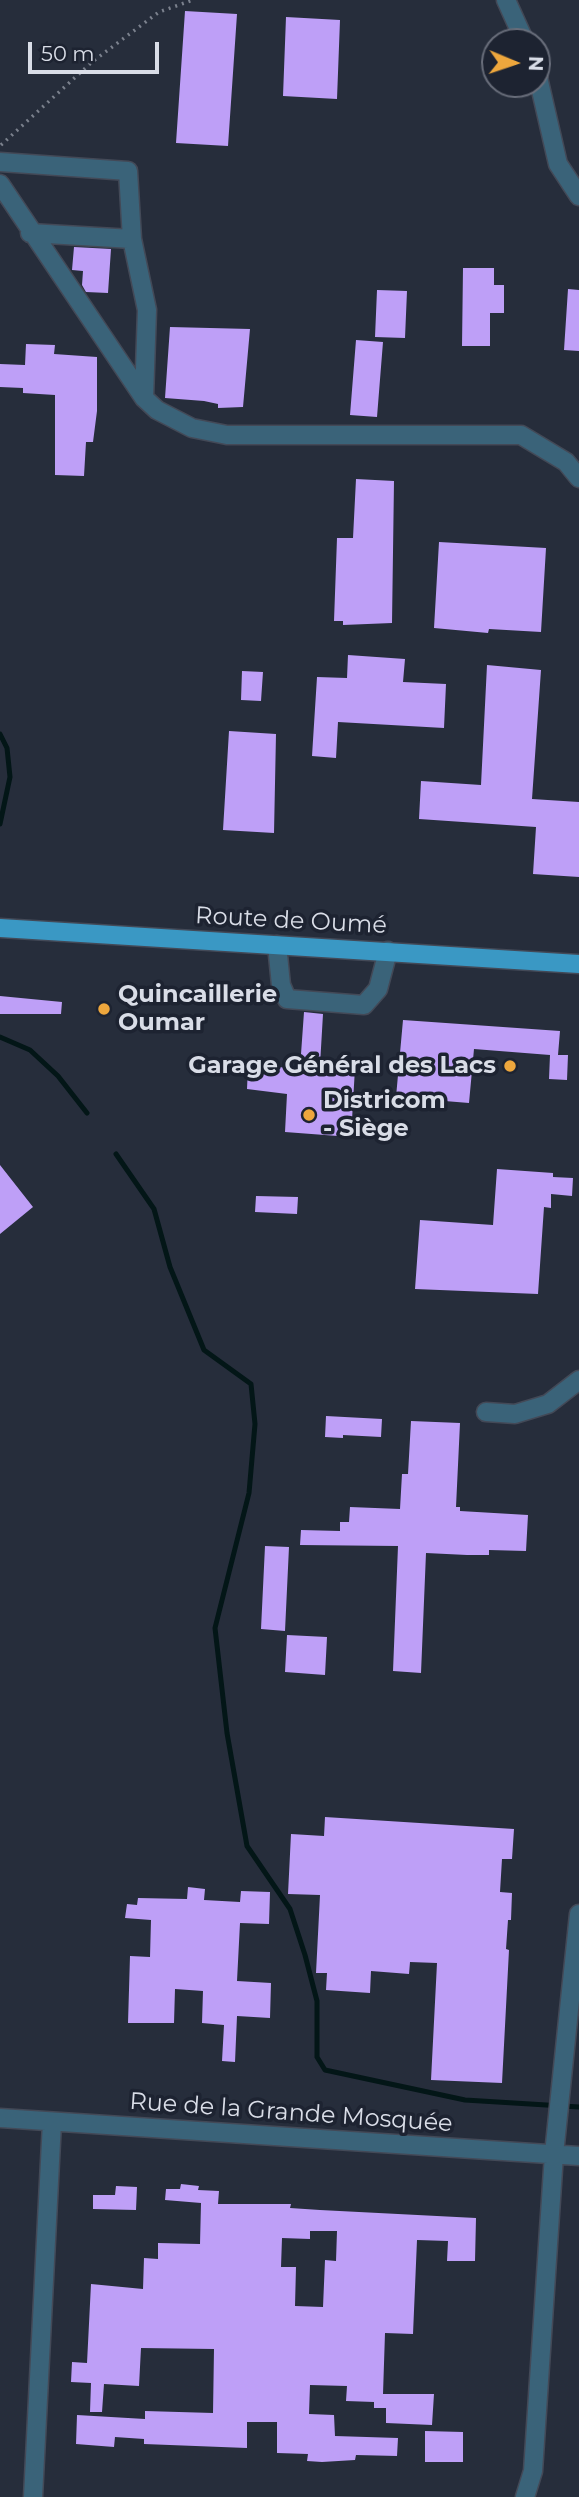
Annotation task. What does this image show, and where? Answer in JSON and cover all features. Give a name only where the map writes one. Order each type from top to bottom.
[{"type":"main road","name":"Route de Oumé","points":[[0,928],[579,964]]},
{"type":"street","points":[[506,0],[519,28]]},
{"type":"street","points":[[543,98],[558,164],[579,196]]},
{"type":"street","points":[[0,162],[128,171],[132,239],[147,310],[144,398]]},
{"type":"street","points":[[0,184],[30,233],[144,398],[157,410],[192,428],[227,435],[521,435],[566,462],[579,478]]},
{"type":"street","points":[[30,233],[132,239]]},
{"type":"street","points":[[277,945],[281,985],[287,999],[364,1005],[378,989],[388,951]]},
{"type":"street","points":[[486,1412],[515,1414],[548,1404],[579,1380]]},
{"type":"street","points":[[525,2497],[533,2471],[554,2154],[579,1914]]},
{"type":"street","name":"Rue de la Grande Mosquée","points":[[0,2118],[579,2156]]},
{"type":"street","points":[[33,2497],[52,2122]]},
{"type":"path","points":[[0,146],[103,54],[159,12],[193,0]]},
{"type":"building","points":[[185,11],[237,14],[228,146],[176,143]]},
{"type":"building","points":[[286,17],[340,20],[337,99],[283,96]]},
{"type":"building","points":[[74,247],[111,249],[108,293],[86,292],[82,285],[83,271],[72,270]]},
{"type":"building","points":[[463,268],[494,268],[494,285],[504,285],[504,313],[490,313],[490,346],[462,346]]},
{"type":"building","points":[[568,289],[579,290],[579,351],[564,350]]},
{"type":"building","points":[[377,290],[407,291],[405,338],[375,337]]},
{"type":"building","points":[[170,327],[250,329],[243,407],[218,408],[218,404],[204,401],[165,398]]},
{"type":"building","points":[[356,340],[383,342],[377,417],[350,415]]},
{"type":"building","points":[[26,344],[55,345],[54,354],[97,357],[97,411],[93,442],[86,442],[84,476],[55,475],[55,395],[23,393],[23,388],[0,387],[0,364],[25,365]]},
{"type":"building","points":[[356,479],[394,481],[392,623],[343,625],[343,621],[334,621],[337,538],[353,538]]},
{"type":"building","points":[[439,542],[546,548],[541,632],[489,629],[488,633],[434,628]]},
{"type":"building","points":[[348,655],[405,659],[403,682],[446,684],[444,728],[338,722],[336,758],[312,756],[317,677],[347,678]]},
{"type":"building","points":[[487,665],[541,670],[532,799],[579,802],[579,877],[533,874],[536,827],[419,819],[421,781],[481,785]]},
{"type":"building","points":[[242,671],[263,672],[261,701],[241,700]]},
{"type":"building","points":[[229,731],[276,734],[274,833],[223,830]]},
{"type":"building","points":[[0,996],[62,1002],[61,1014],[0,1014]]},
{"type":"building","points":[[304,1012],[323,1014],[320,1065],[355,1068],[351,1137],[285,1132],[287,1094],[247,1089],[248,1066],[300,1068]]},
{"type":"building","points":[[403,1020],[560,1031],[558,1055],[568,1055],[567,1080],[549,1079],[550,1055],[474,1049],[469,1103],[396,1097]]},
{"type":"building","points":[[0,1165],[33,1207],[0,1234]]},
{"type":"building","points":[[497,1169],[553,1173],[553,1177],[573,1178],[572,1196],[551,1194],[551,1208],[544,1207],[538,1294],[415,1289],[420,1220],[493,1225]]},
{"type":"building","points":[[256,1196],[298,1197],[297,1214],[255,1212]]},
{"type":"building","points":[[326,1416],[382,1419],[381,1437],[325,1437]]},
{"type":"building","points":[[411,1421],[460,1423],[456,1507],[460,1507],[460,1511],[528,1515],[526,1551],[489,1550],[489,1555],[426,1553],[421,1673],[393,1671],[398,1546],[300,1545],[301,1530],[340,1531],[340,1522],[349,1522],[350,1507],[400,1509],[402,1474],[408,1474]]},
{"type":"building","points":[[265,1546],[289,1547],[285,1631],[261,1629]]},
{"type":"building","points":[[287,1635],[327,1637],[325,1675],[285,1672]]},
{"type":"building","points":[[325,1817],[514,1829],[512,1859],[502,1859],[500,1892],[512,1893],[506,1949],[509,1950],[502,2083],[431,2080],[437,1963],[410,1962],[409,1974],[371,1971],[370,1993],[326,1990],[327,1973],[316,1973],[320,1895],[288,1894],[291,1834],[324,1836]]},
{"type":"building","points":[[188,1887],[205,1889],[204,1900],[240,1902],[241,1891],[270,1892],[269,1924],[240,1923],[237,1981],[271,1983],[270,2018],[237,2016],[235,2062],[222,2061],[224,2025],[202,2023],[203,1991],[175,1989],[174,2023],[128,2023],[130,1956],[150,1957],[151,1920],[125,1918],[127,1904],[137,1905],[138,1898],[187,1899]]},
{"type":"building","points":[[181,2184],[199,2186],[198,2190],[219,2191],[218,2204],[291,2204],[290,2208],[476,2218],[475,2261],[447,2261],[448,2241],[417,2240],[413,2334],[385,2333],[383,2394],[434,2394],[432,2425],[386,2423],[386,2408],[374,2408],[374,2402],[346,2401],[347,2386],[310,2385],[309,2414],[334,2415],[335,2436],[398,2438],[397,2456],[356,2455],[355,2460],[322,2462],[307,2461],[308,2454],[277,2453],[277,2422],[247,2422],[247,2448],[144,2444],[144,2439],[115,2437],[114,2447],[76,2444],[77,2415],[145,2419],[145,2411],[213,2413],[214,2349],[141,2348],[139,2386],[104,2384],[102,2412],[90,2412],[91,2383],[71,2382],[72,2362],[87,2363],[91,2284],[143,2289],[144,2258],[158,2259],[158,2243],[200,2244],[201,2203],[165,2200],[166,2189],[180,2189]],"holes":[[[310,2231],[337,2231],[336,2261],[325,2260],[323,2307],[295,2306],[296,2267],[281,2267],[282,2238],[310,2239]]]},
{"type":"building","points":[[116,2186],[137,2187],[136,2210],[93,2209],[93,2195],[115,2195]]},
{"type":"building","points":[[425,2431],[463,2432],[463,2462],[425,2462]]},
{"type":"waterway","points":[[0,734],[7,748],[10,777],[0,824]]},
{"type":"waterway","points":[[0,1037],[30,1050],[58,1076],[87,1113]]},
{"type":"waterway","points":[[116,1154],[154,1209],[170,1267],[204,1350],[251,1384],[255,1424],[249,1493],[215,1628],[227,1733],[247,1846],[290,1909],[317,2001],[317,2057],[325,2070],[465,2100],[579,2107]]},
{"type":"place","name":"Quincaillerie Oumar","points":[[104,1009]]},
{"type":"place","name":"Garage Général des Lacs","points":[[510,1066]]},
{"type":"place","name":"Districom - Siège","points":[[309,1115]]}]
